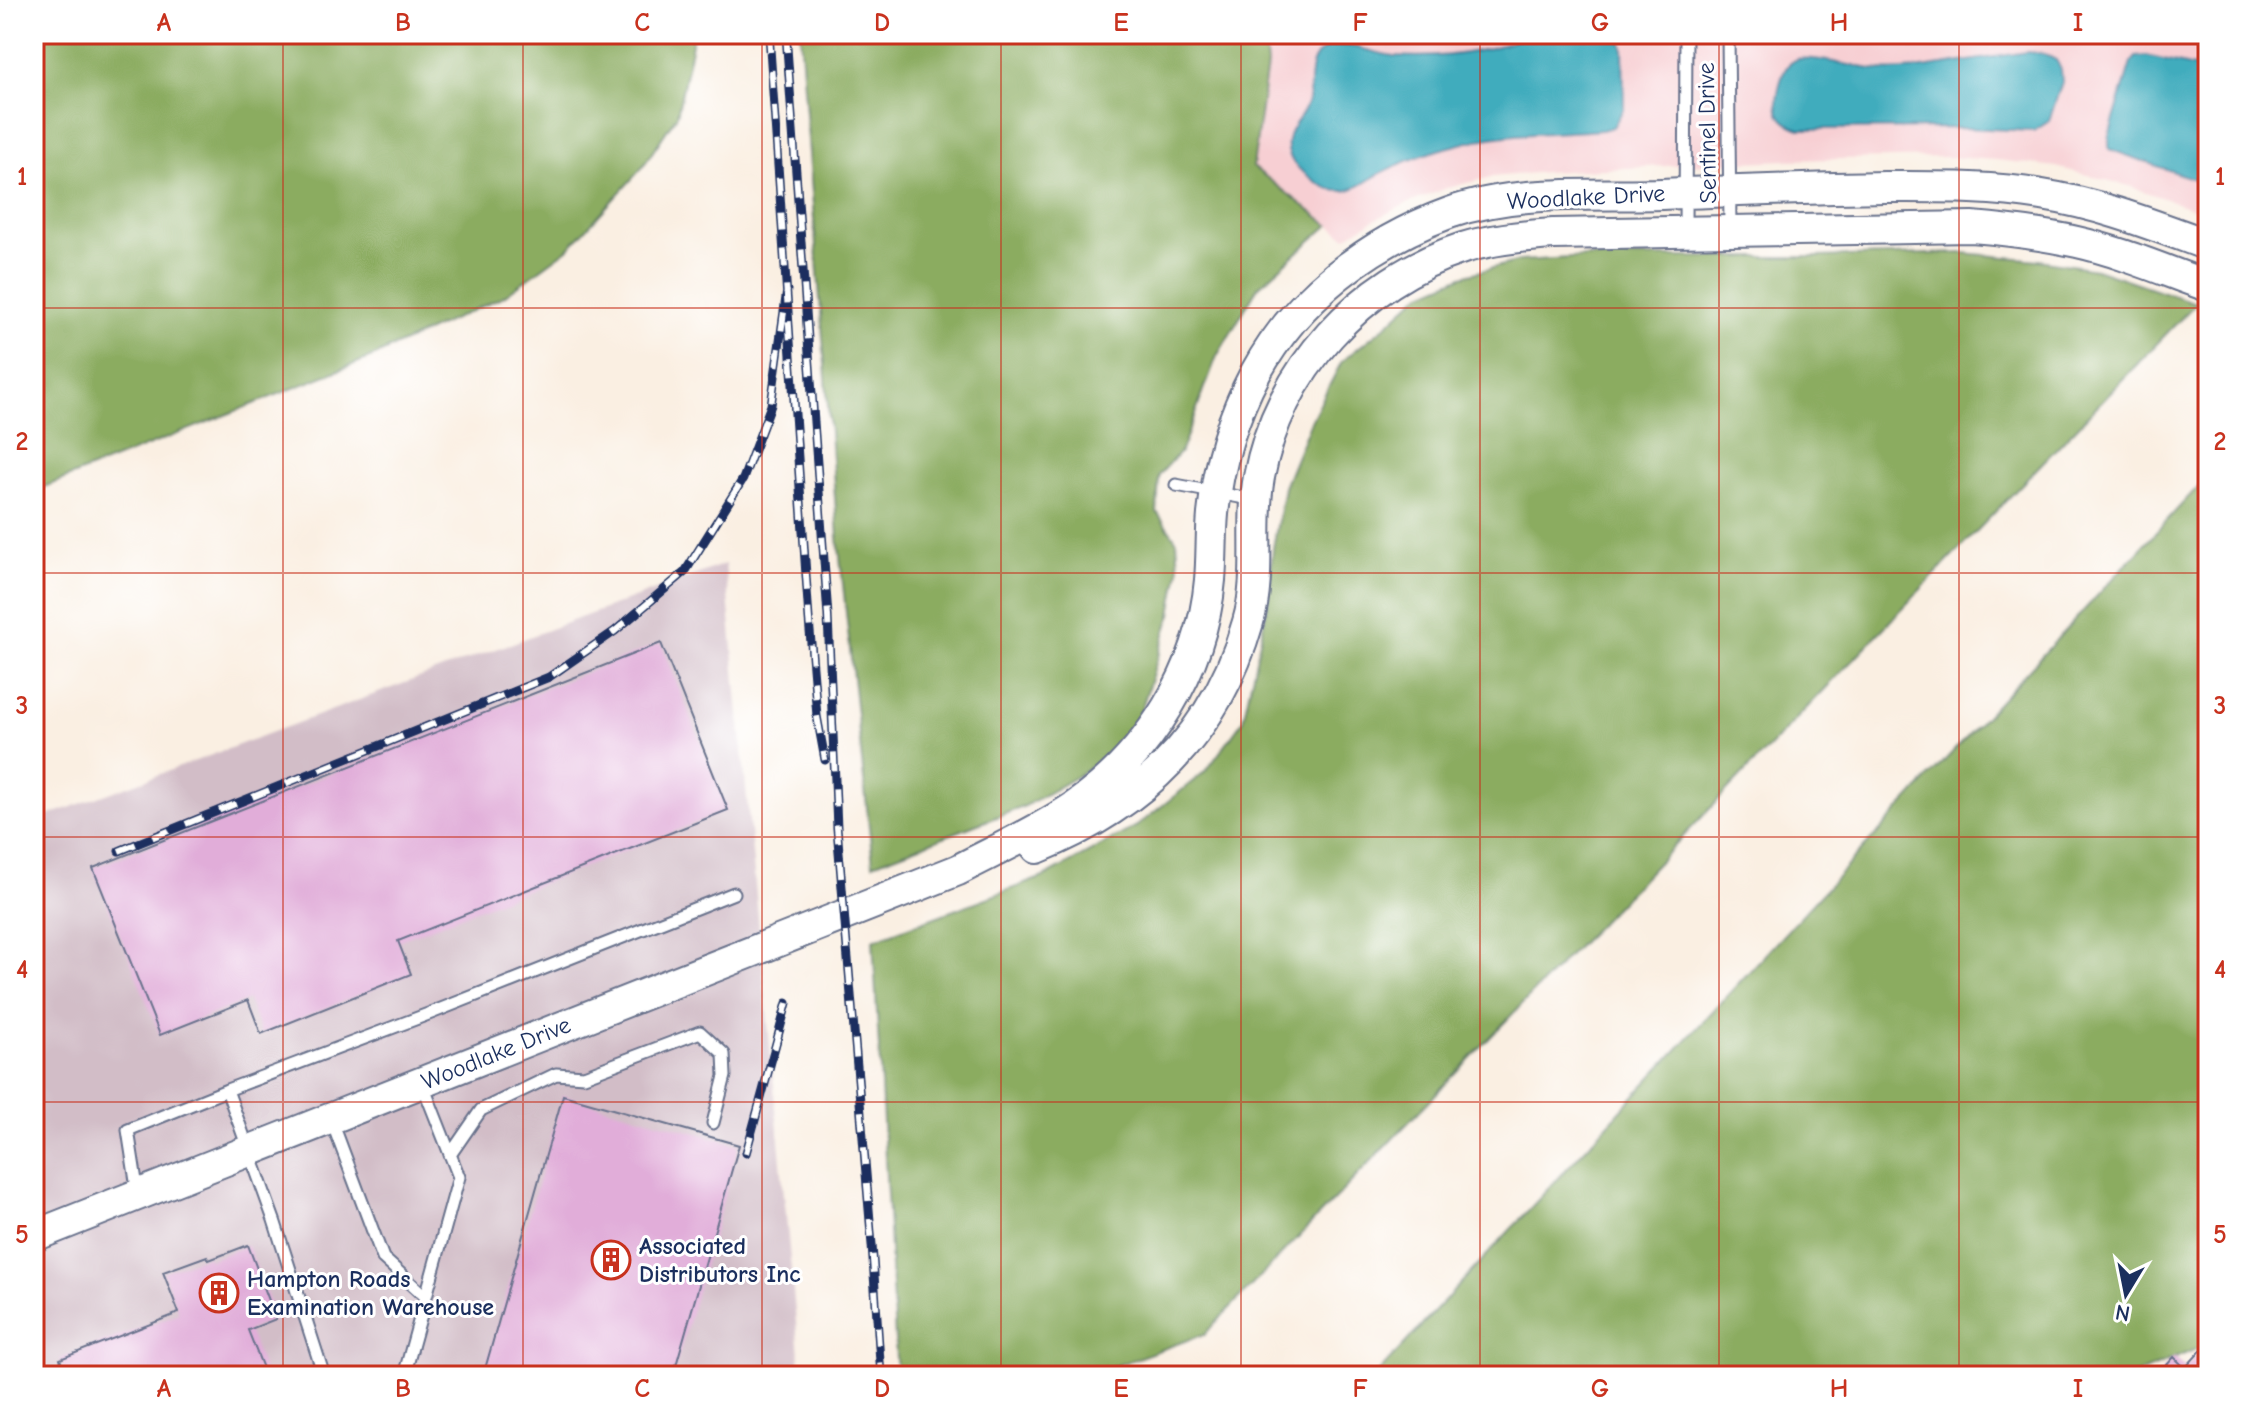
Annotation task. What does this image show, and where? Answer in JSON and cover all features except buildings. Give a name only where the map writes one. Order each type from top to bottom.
[{"type":"street","name":"Woodlake Drive","points":[[34,1236],[958,870],[1040,827],[1085,799],[1117,771],[1156,724],[1187,669],[1202,624],[1210,582],[1216,492],[1224,449],[1236,414],[1267,355],[1292,320],[1339,273],[1406,231],[1453,212],[1502,200],[1935,186],[2042,195],[2111,210],[2208,245]]},
{"type":"street","name":"Woodlake Drive","points":[[958,870],[1034,849],[1075,832],[1143,787],[1188,741],[1224,686],[1250,617],[1255,500],[1263,454],[1283,401],[1324,341],[1348,316],[1376,293],[1438,258],[1463,248],[1522,236],[1935,227],[2007,230],[2089,245],[2208,286]]},
{"type":"lane","name":"Sentinel Drive","points":[[1685,233],[1686,34]]},
{"type":"lane","name":"Sentinel Drive","points":[[1728,34],[1730,232]]},
{"type":"lane","points":[[1176,485],[1255,500]]},
{"type":"lane","points":[[138,1195],[128,1130],[734,893]]},
{"type":"lane","points":[[450,1155],[481,1110],[556,1074],[584,1076],[700,1032],[724,1054],[725,1076],[713,1123]]},
{"type":"lane","points":[[404,1376],[459,1177],[421,1083]]},
{"type":"lane","points":[[227,1090],[274,1220],[324,1376]]},
{"type":"lane","points":[[331,1119],[383,1258],[425,1296]]},
{"type":"shaded area","points":[[1264,34],[2208,34],[2208,214],[2126,185],[2056,167],[1949,157],[1786,160],[1492,177],[1447,188],[1404,205],[1346,237],[1253,167],[1267,65]]},
{"type":"shaded area","points":[[725,564],[801,1376],[34,1376],[34,821]]},
{"type":"green space","points":[[34,34],[692,34],[692,44],[677,115],[642,168],[568,249],[504,296],[372,357],[34,491]]},
{"type":"green space","points":[[800,34],[1264,34],[1267,65],[1253,167],[1329,225],[1258,287],[1217,356],[1181,451],[1159,475],[1157,512],[1177,541],[1179,570],[1171,615],[1140,714],[1115,748],[1081,774],[1025,806],[873,864],[838,538]]},
{"type":"green space","points":[[1963,253],[2096,269],[2196,303],[1205,1334],[1087,1376],[897,1376],[873,940],[1046,876],[1137,826],[1207,770],[1243,720],[1267,608],[1273,548],[1284,487],[1311,421],[1342,361],[1420,294],[1462,276],[1519,261],[1588,257],[1816,257]]},
{"type":"green space","points":[[2208,476],[2208,1344],[2133,1376],[1375,1376]]},
{"type":"water","points":[[1531,34],[1555,37],[1618,34],[1623,45],[1624,108],[1613,127],[1511,136],[1457,145],[1410,160],[1346,191],[1335,191],[1320,184],[1291,159],[1289,136],[1307,104],[1311,71],[1322,51],[1344,45],[1387,55],[1430,56],[1481,50]]},
{"type":"water","points":[[2027,52],[2044,54],[2056,60],[2061,69],[2062,82],[2049,121],[2034,131],[1964,128],[1800,129],[1783,120],[1778,110],[1780,82],[1786,68],[1795,60],[1811,59],[1896,70]]},
{"type":"water","points":[[2146,56],[2208,70],[2208,184],[2109,149],[2109,136],[2131,63],[2136,57]]},
{"type":"railway","points":[[769,34],[809,619],[817,716],[825,760]]},
{"type":"railway","points":[[786,34],[828,616],[837,828],[881,1376]]},
{"type":"railway","points":[[119,851],[549,677],[615,631],[685,572],[743,479],[771,405],[787,290]]},
{"type":"railway","points":[[746,1153],[787,1003]]},
{"type":"place","name":"Associated Distributors Inc","points":[[611,1260]]},
{"type":"place","name":"Hampton Roads Examination Warehouse","points":[[219,1293]]}]
